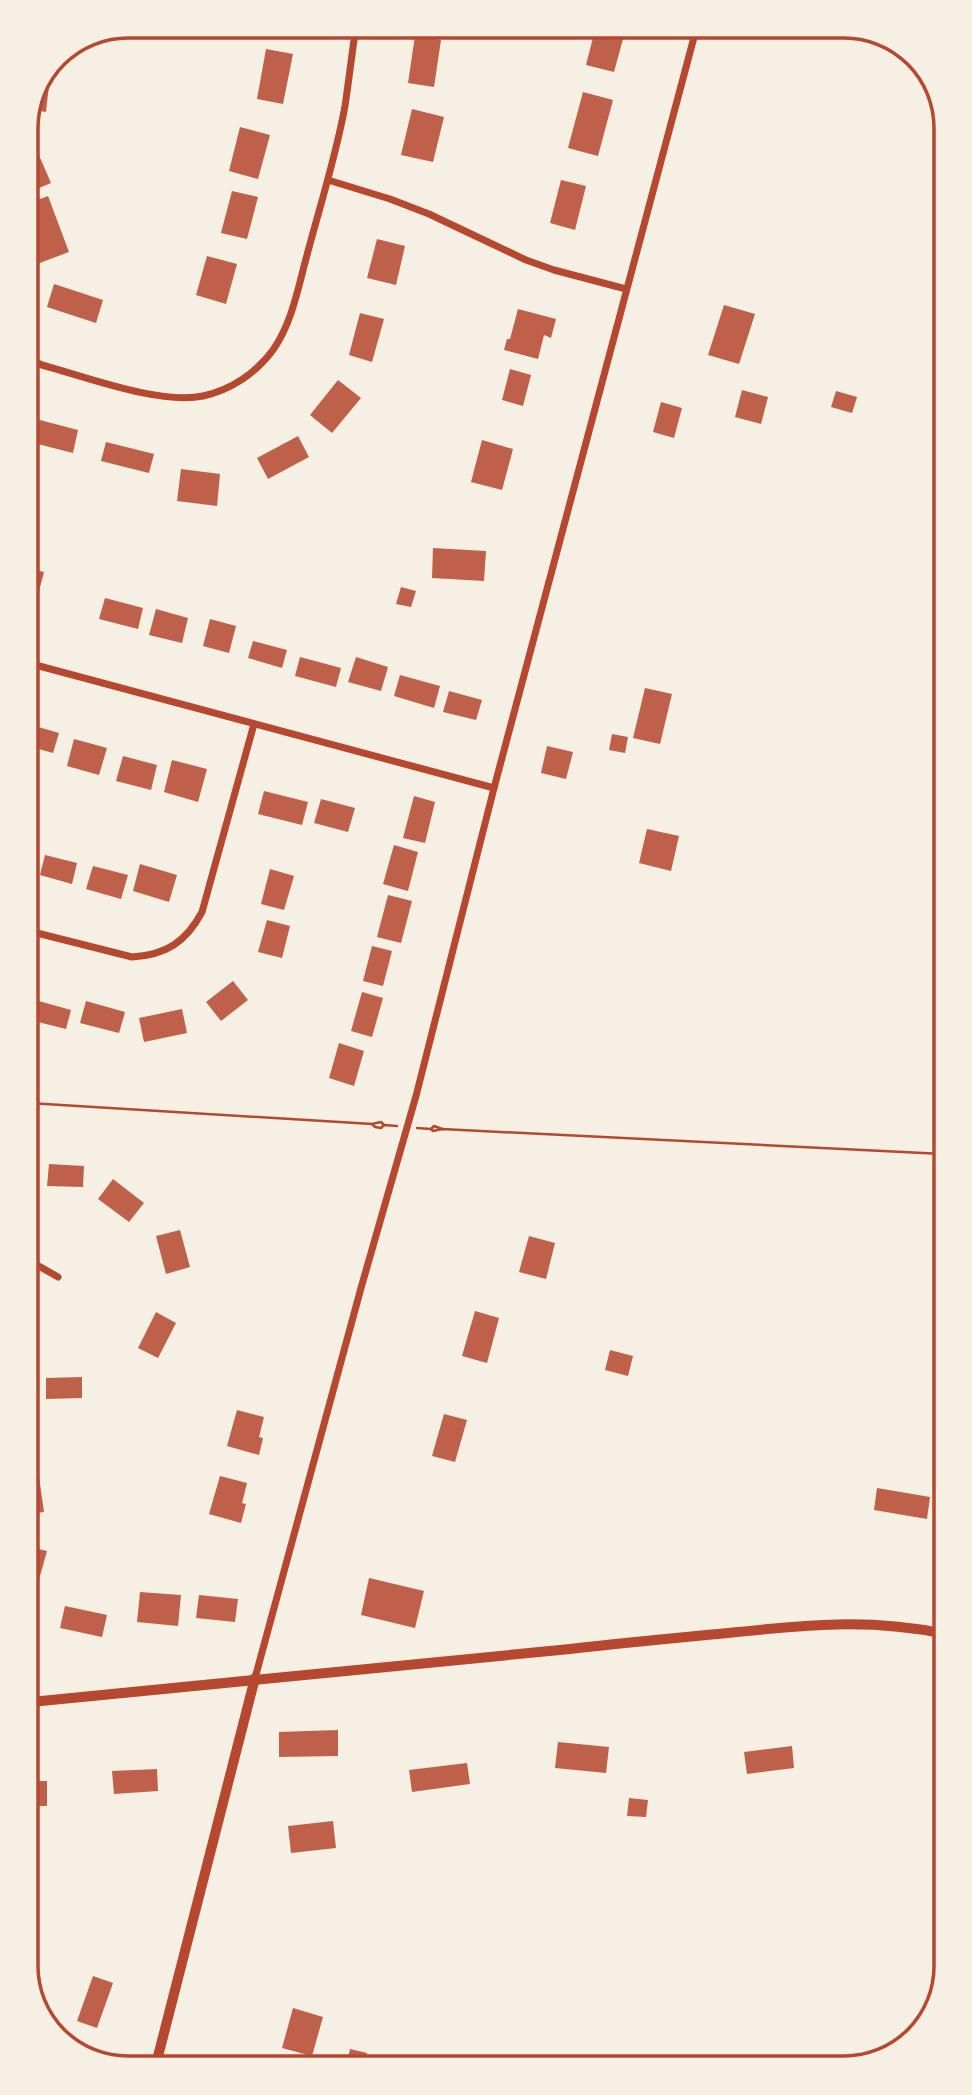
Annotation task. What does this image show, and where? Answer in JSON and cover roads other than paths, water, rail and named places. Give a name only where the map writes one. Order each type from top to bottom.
[{"type":"street","points":[[39,364],[173,398],[219,392],[241,380],[264,361],[287,326],[328,180],[345,107],[354,38]]},
{"type":"street","points":[[158,2056],[361,1287],[416,1096],[494,788],[693,39]]},
{"type":"street","points":[[328,180],[429,214],[526,260],[626,289]]},
{"type":"street","points":[[39,666],[494,788]]},
{"type":"street","points":[[39,933],[132,957],[147,957],[163,952],[180,942],[194,928],[202,912],[254,724]]},
{"type":"street","points":[[38,1266],[58,1277]]},
{"type":"street","points":[[38,1701],[801,1625],[873,1624],[934,1632]]}]
